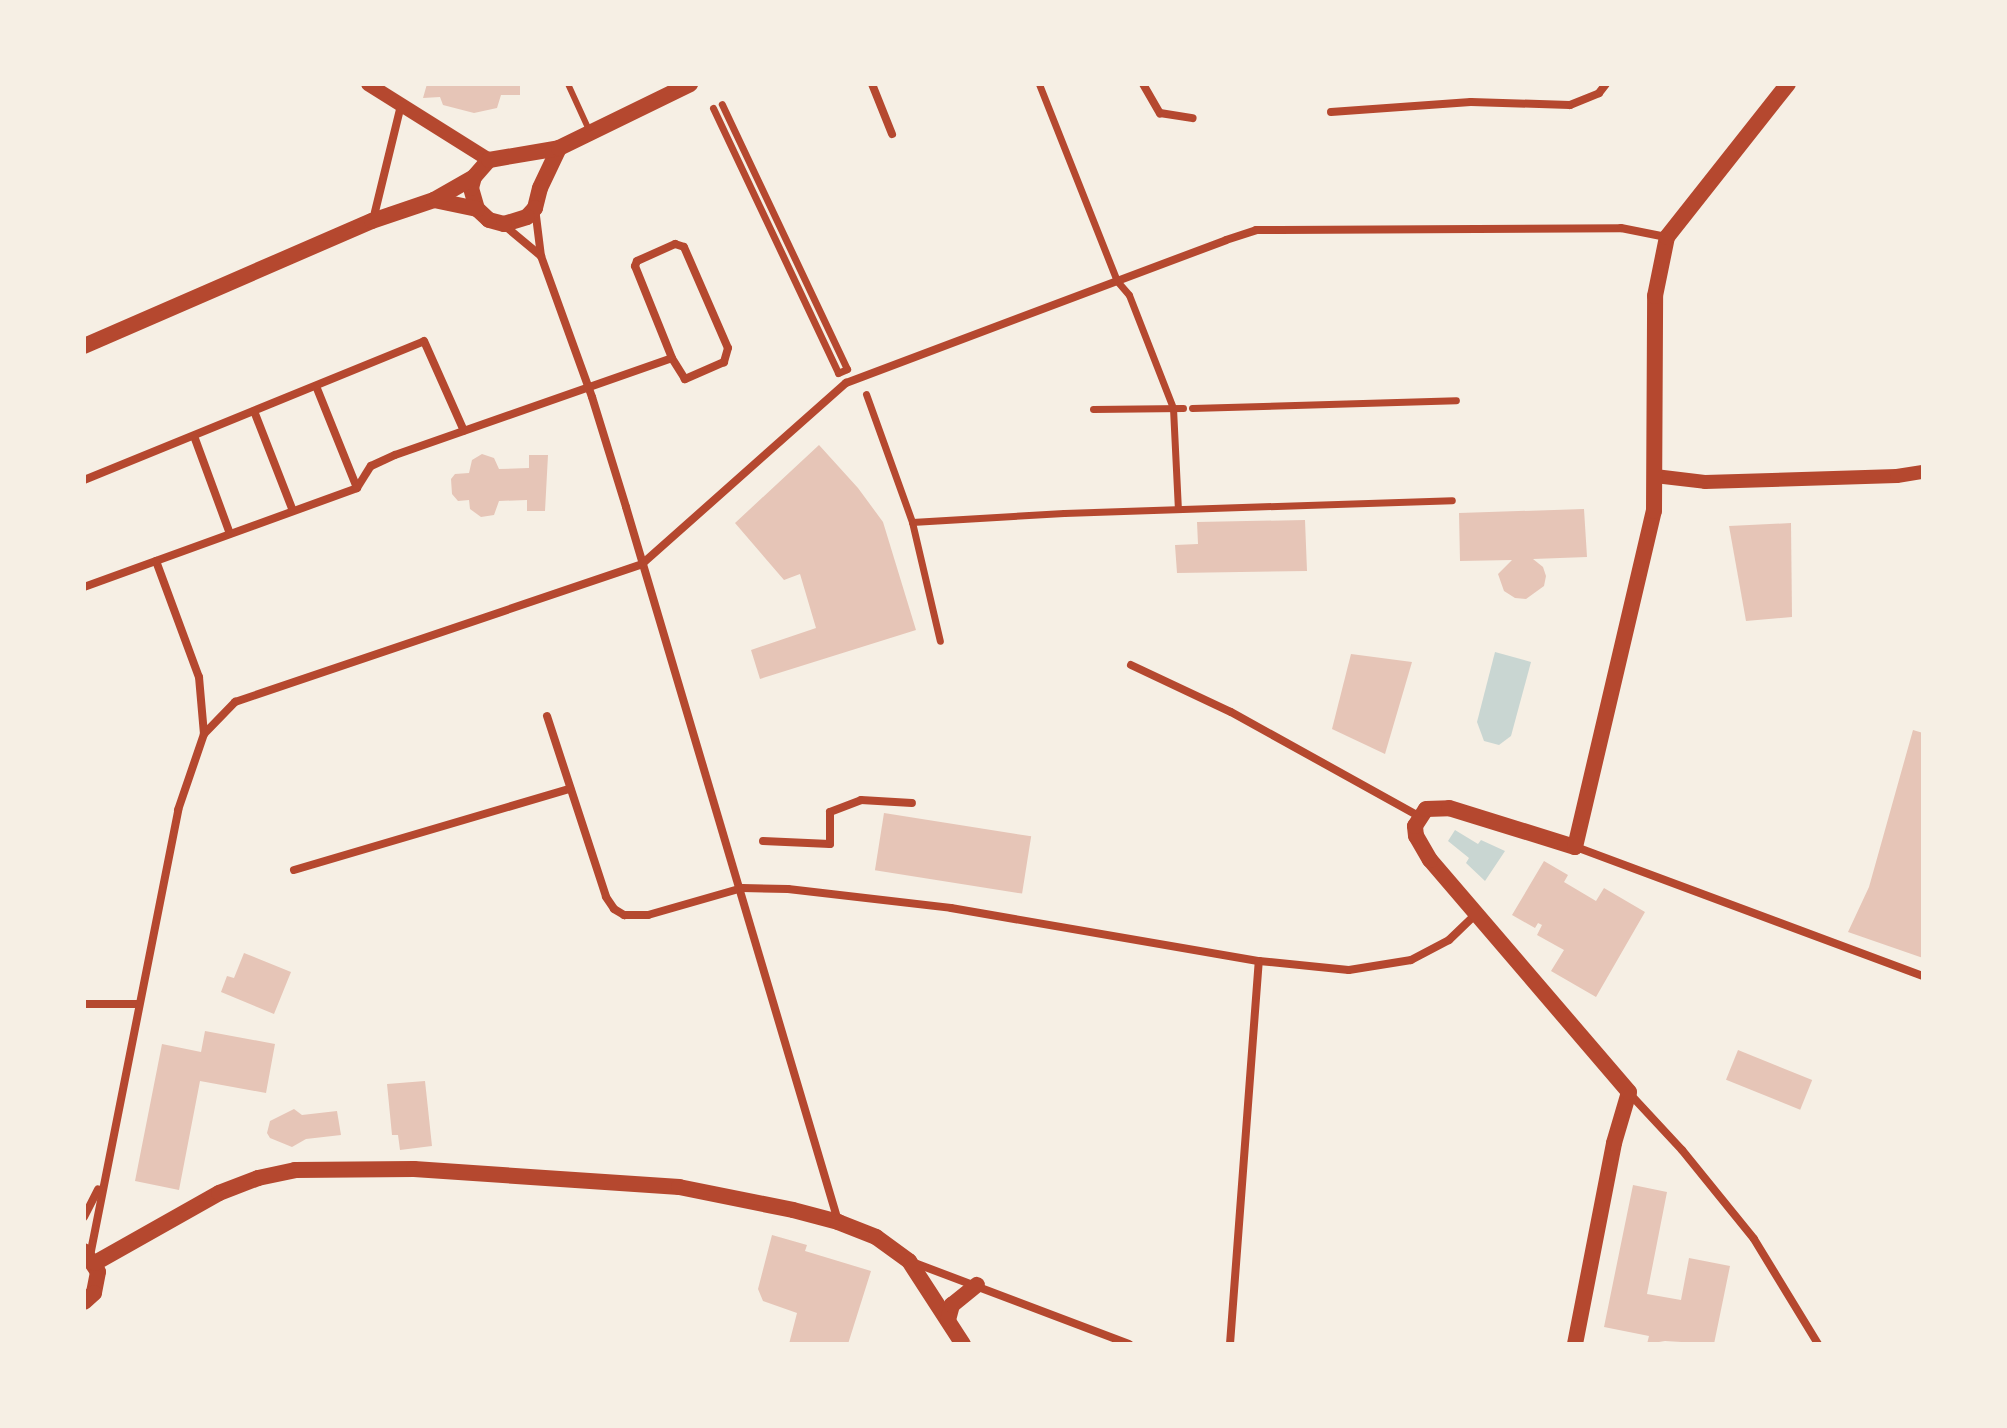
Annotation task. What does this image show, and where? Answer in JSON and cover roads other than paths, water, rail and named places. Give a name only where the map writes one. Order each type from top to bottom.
[{"type":"main road","points":[[84,346],[372,221],[434,200],[474,177],[489,160],[559,148],[690,84]]},
{"type":"main road","points":[[1575,1344],[1614,1143],[1629,1092],[1421,846],[1416,836],[1419,816],[1435,807],[1449,808],[1575,847],[1654,511],[1655,296],[1667,237],[1788,84]]},
{"type":"main road","points":[[434,200],[477,209],[489,220],[516,223],[535,208],[540,188],[559,148]]},
{"type":"main road","points":[[514,156],[532,169],[540,188]]},
{"type":"main road","points":[[474,177],[471,188],[477,209]]},
{"type":"main road","points":[[84,1302],[98,1283],[90,1257],[219,1193],[258,1178],[295,1170],[414,1169],[679,1187],[838,1222],[876,1237],[909,1261],[962,1343]]},
{"type":"main road","points":[[948,1320],[952,1305],[977,1285]]},
{"type":"street","points":[[368,84],[489,160]]},
{"type":"street","points":[[872,84],[892,134]]},
{"type":"street","points":[[1039,84],[1117,281],[1129,295],[1173,408],[1178,509]]},
{"type":"street","points":[[1143,84],[1160,113],[1193,118]]},
{"type":"street","points":[[1331,112],[1471,102],[1570,105],[1599,93],[1606,84]]},
{"type":"street","points":[[372,221],[402,104]]},
{"type":"street","points":[[713,108],[838,373],[847,369],[722,104]]},
{"type":"street","points":[[535,208],[541,256],[589,387],[742,888],[838,1222]]},
{"type":"street","points":[[504,224],[541,256]]},
{"type":"street","points":[[204,734],[235,702],[266,689],[642,564],[846,383],[1256,230],[1621,228],[1667,237]]},
{"type":"street","points":[[680,244],[728,348],[728,356],[724,362],[685,379],[672,358],[635,266],[637,261],[680,244]]},
{"type":"street","points":[[84,480],[424,341],[464,431]]},
{"type":"street","points":[[84,587],[357,488],[371,466],[672,358]]},
{"type":"street","points":[[316,386],[357,488]]},
{"type":"street","points":[[866,394],[912,522],[940,641]]},
{"type":"street","points":[[1192,408],[1456,400]]},
{"type":"street","points":[[1093,409],[1183,408]]},
{"type":"street","points":[[254,411],[293,511]]},
{"type":"street","points":[[194,436],[230,534]]},
{"type":"street","points":[[1655,476],[1705,482],[1897,476],[1923,472]]},
{"type":"street","points":[[912,522],[1452,500]]},
{"type":"street","points":[[90,1257],[104,1173],[178,810],[204,734],[199,677],[156,561]]},
{"type":"street","points":[[1131,665],[1231,712],[1419,816]]},
{"type":"street","points":[[547,716],[606,897],[614,909],[624,915],[648,915],[742,888],[788,889],[951,908],[1259,961],[1349,970],[1382,967],[1431,951],[1449,940],[1476,914]]},
{"type":"street","points":[[294,870],[570,789]]},
{"type":"street","points":[[763,841],[830,844],[830,812],[861,800],[912,803]]},
{"type":"street","points":[[1575,847],[1923,976]]},
{"type":"street","points":[[1230,1344],[1259,961]]},
{"type":"street","points":[[84,1004],[138,1004]]},
{"type":"street","points":[[1629,1092],[1682,1150],[1754,1239],[1818,1344]]},
{"type":"street","points":[[84,1217],[104,1173]]},
{"type":"street","points":[[909,1261],[1129,1344]]},
{"type":"lane","points":[[568,84],[590,132]]}]
